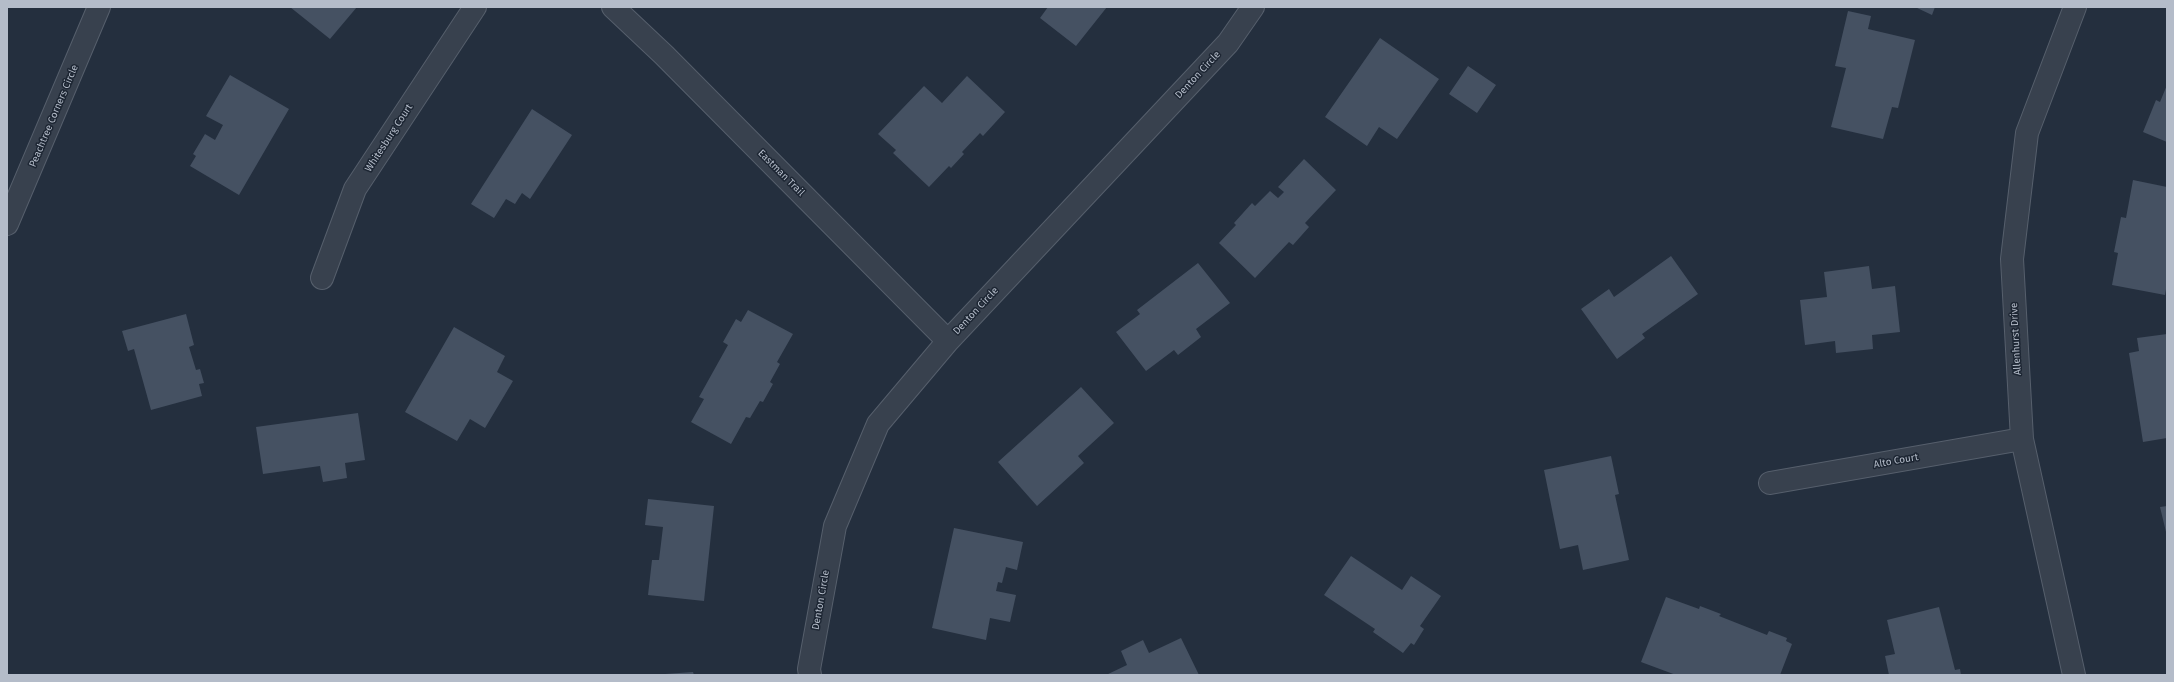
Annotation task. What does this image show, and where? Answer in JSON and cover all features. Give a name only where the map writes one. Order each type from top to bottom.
[{"type":"street","name":"Peachtree Corners Circle","points":[[7,224],[99,7]]},
{"type":"street","name":"Whitesburg Court","points":[[322,278],[355,189],[475,7]]},
{"type":"street","name":"Eastman Trail","points":[[613,7],[664,54],[948,341]]},
{"type":"street","name":"Denton Circle","points":[[810,675],[809,669],[835,526],[878,424],[948,341],[1228,43],[1253,7]]},
{"type":"street","name":"Allenhurst Drive","points":[[2074,675],[2022,439],[2012,259],[2027,133],[2075,7]]},
{"type":"street","name":"Alto Court","points":[[1770,482],[2022,439]]},
{"type":"building","points":[[290,7],[357,7],[330,39]]},
{"type":"building","points":[[1048,7],[1107,7],[1076,46],[1040,18]]},
{"type":"building","points":[[1915,7],[1935,7],[1932,15]]},
{"type":"building","points":[[1848,11],[1871,16],[1868,29],[1915,40],[1898,108],[1892,107],[1883,139],[1831,127],[1846,68],[1835,66]]},
{"type":"building","points":[[1380,38],[1439,79],[1397,139],[1379,127],[1367,146],[1325,117]]},
{"type":"building","points":[[1468,66],[1496,85],[1477,113],[1449,94]]},
{"type":"building","points":[[230,75],[289,109],[239,195],[190,166],[196,156],[193,154],[205,134],[215,140],[223,125],[206,116]]},
{"type":"building","points":[[967,76],[1005,112],[983,136],[980,133],[962,152],[964,154],[951,168],[949,166],[929,187],[893,153],[896,150],[878,134],[924,86],[942,103]]},
{"type":"building","points":[[2167,85],[2167,142],[2143,132],[2156,100],[2160,102]]},
{"type":"building","points":[[532,109],[572,135],[530,199],[522,193],[515,204],[506,199],[494,218],[471,204]]},
{"type":"building","points":[[1304,159],[1336,190],[1305,223],[1309,227],[1293,245],[1289,242],[1255,278],[1219,243],[1236,225],[1234,223],[1252,203],[1255,206],[1270,191],[1278,198],[1284,192],[1278,187]]},
{"type":"building","points":[[2133,180],[2167,187],[2167,283],[2165,295],[2112,285],[2118,253],[2114,252],[2121,217],[2126,218]]},
{"type":"building","points":[[1671,256],[1698,294],[1642,334],[1645,338],[1617,359],[1581,309],[1609,289],[1614,297]]},
{"type":"building","points":[[1198,263],[1230,303],[1196,329],[1201,337],[1178,355],[1174,350],[1146,371],[1116,332],[1140,314],[1137,310]]},
{"type":"building","points":[[1869,266],[1872,289],[1895,286],[1900,332],[1872,335],[1873,349],[1836,353],[1835,341],[1805,345],[1800,300],[1827,297],[1824,272]]},
{"type":"building","points":[[748,310],[793,334],[777,362],[780,364],[770,382],[773,384],[763,402],[760,401],[750,418],[746,417],[731,444],[691,422],[704,399],[699,397],[728,345],[723,342],[736,319],[741,322]]},
{"type":"building","points":[[186,314],[194,345],[189,347],[196,370],[200,369],[204,383],[199,384],[202,396],[151,410],[134,349],[128,351],[122,331]]},
{"type":"building","points":[[454,327],[505,356],[497,372],[513,381],[485,428],[470,419],[457,441],[405,412]]},
{"type":"building","points":[[2167,334],[2167,438],[2143,442],[2129,353],[2139,351],[2137,338]]},
{"type":"building","points":[[1081,387],[1114,423],[1078,456],[1084,463],[1037,506],[998,462]]},
{"type":"building","points":[[358,413],[365,460],[345,463],[347,478],[323,482],[320,466],[263,474],[256,427]]},
{"type":"building","points":[[1611,456],[1619,494],[1615,495],[1629,560],[1583,570],[1578,545],[1560,549],[1544,470]]},
{"type":"building","points":[[648,499],[714,506],[704,601],[648,595],[652,560],[659,560],[663,527],[645,525]]},
{"type":"building","points":[[2167,506],[2167,532],[2166,532],[2160,507]]},
{"type":"building","points":[[954,528],[1023,542],[1017,570],[1006,567],[1002,583],[998,582],[996,591],[1016,595],[1010,622],[990,618],[986,640],[932,628]]},
{"type":"building","points":[[1351,556],[1402,590],[1411,576],[1441,596],[1420,626],[1424,629],[1414,645],[1411,643],[1403,653],[1373,632],[1375,629],[1324,595]]},
{"type":"building","points":[[1666,597],[1699,609],[1700,606],[1721,614],[1719,616],[1767,635],[1769,631],[1787,638],[1786,641],[1792,644],[1780,675],[1676,675],[1641,662]]},
{"type":"building","points":[[1939,607],[1955,670],[1960,669],[1961,675],[1889,675],[1885,656],[1895,654],[1887,620]]},
{"type":"building","points":[[1181,638],[1199,675],[1106,675],[1127,665],[1121,651],[1143,640],[1149,653]]},
{"type":"building","points":[[693,672],[694,675],[665,675],[665,674]]}]
